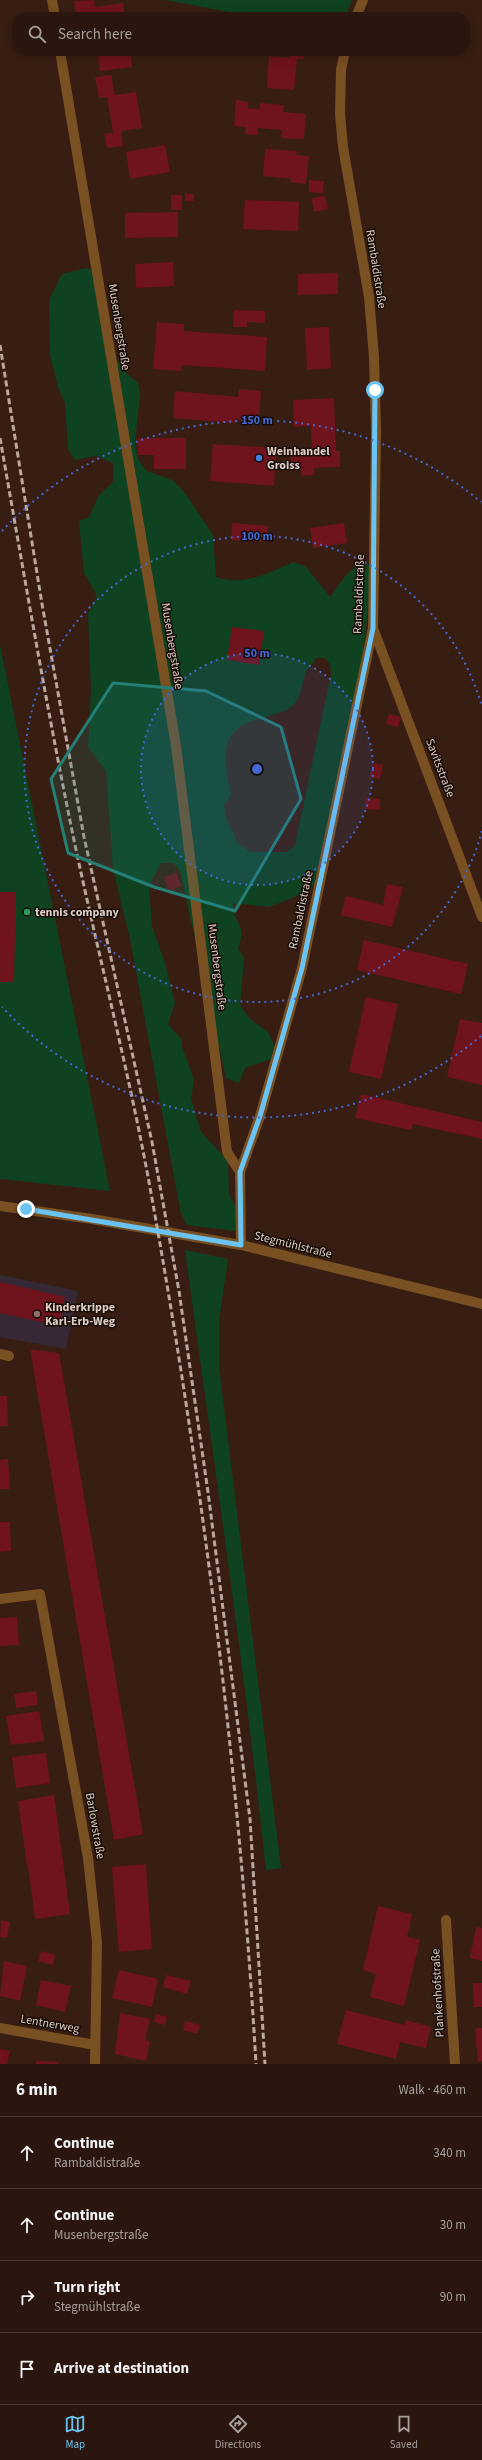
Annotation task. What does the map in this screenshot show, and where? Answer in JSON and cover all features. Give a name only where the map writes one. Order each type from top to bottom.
[{"type":"street","points":[[52,0],[54,12]]},
{"type":"street","points":[[358,12],[363,0]]},
{"type":"street","name":"Musenbergstraße","points":[[61,56],[176,746],[228,1152],[240,1172]]},
{"type":"street","name":"Rambaldistraße","points":[[240,1172],[260,1116],[302,968],[373,628],[376,431],[374,357],[369,297],[343,147],[340,114],[341,70],[344,56]]},
{"type":"street","name":"Savitsstraße","points":[[373,628],[482,917]]},
{"type":"street","points":[[240,1172],[241,1245]]},
{"type":"street","name":"Stegmühlstraße","points":[[0,1206],[92,1219],[179,1236],[241,1245],[482,1304]]},
{"type":"street","name":"Barlowstraße","points":[[0,1599],[40,1594],[88,1858],[96,1942],[95,2064]]},
{"type":"street","name":"Plankenhofstraße","points":[[446,1920],[455,2064]]},
{"type":"street","name":"Lentnerweg","points":[[0,2028],[95,2045]]},
{"type":"highlighted area","points":[[113,683],[206,691],[281,727],[301,799],[235,911],[154,887],[68,853],[51,779]]},
{"type":"shaded area","name":"Kinderkrippe Karl-Erb-Weg","points":[[0,1275],[78,1291],[66,1349],[0,1337]]},
{"type":"green space","points":[[166,0],[352,0],[347,12],[229,12]]},
{"type":"green space","points":[[86,268],[95,271],[105,341],[125,372],[138,383],[140,395],[135,443],[139,461],[147,471],[172,480],[183,490],[213,535],[216,577],[226,580],[246,580],[293,562],[306,567],[330,597],[346,575],[362,561],[370,565],[364,646],[358,686],[342,766],[314,885],[300,895],[269,907],[233,903],[235,916],[241,929],[241,940],[238,948],[244,958],[240,1005],[250,1019],[268,1032],[276,1049],[271,1059],[245,1068],[239,1083],[226,1078],[180,871],[173,863],[161,863],[149,886],[152,926],[165,963],[175,1003],[168,1024],[182,1040],[182,1047],[194,1079],[191,1099],[201,1132],[228,1161],[229,1194],[238,1211],[235,1231],[187,1225],[181,1214],[130,939],[113,869],[106,771],[88,747],[91,689],[88,614],[97,596],[84,573],[79,521],[89,517],[99,495],[113,482],[113,463],[96,456],[74,460],[68,448],[65,403],[58,387],[50,355],[49,300],[62,274]],"holes":[[[316,658],[325,658],[330,664],[331,674],[295,845],[287,852],[251,852],[238,844],[227,821],[224,805],[231,795],[226,767],[228,745],[232,736],[239,728],[250,722],[274,715],[290,708],[300,695],[307,670]]]},
{"type":"green space","name":"tennis company","points":[[0,645],[110,1191],[0,1179]]},
{"type":"green space","points":[[185,1250],[228,1259],[219,1320],[219,1367],[281,1868],[266,1870],[238,1637]]},
{"type":"building","points":[[94,0],[95,7],[123,3],[124,12],[75,12],[74,1]]},
{"type":"building","points":[[98,56],[131,56],[132,67],[100,71]]},
{"type":"building","points":[[269,56],[289,58],[289,56],[304,56],[304,59],[297,59],[294,90],[267,88]]},
{"type":"building","points":[[111,75],[115,95],[136,92],[142,128],[121,131],[123,146],[107,148],[104,134],[113,133],[107,97],[99,98],[95,77]]},
{"type":"building","points":[[236,100],[248,102],[248,108],[259,109],[260,103],[284,105],[283,112],[306,114],[304,139],[281,138],[282,130],[258,128],[257,135],[245,134],[246,127],[234,126]]},
{"type":"building","points":[[165,145],[170,172],[130,179],[126,152]]},
{"type":"building","points":[[265,149],[297,151],[296,155],[309,156],[306,184],[291,182],[291,179],[263,176]]},
{"type":"building","points":[[309,180],[324,181],[323,193],[309,192]]},
{"type":"building","points":[[185,194],[194,194],[194,201],[185,201]]},
{"type":"building","points":[[171,195],[182,195],[182,210],[171,210]]},
{"type":"building","points":[[325,196],[328,209],[314,212],[312,198]]},
{"type":"building","points":[[245,200],[299,202],[298,231],[243,229]]},
{"type":"building","points":[[178,212],[178,237],[125,238],[125,213]]},
{"type":"building","points":[[173,262],[174,286],[136,288],[135,264]]},
{"type":"building","points":[[338,273],[338,294],[298,295],[298,274]]},
{"type":"building","points":[[234,310],[265,311],[265,323],[247,322],[247,327],[233,327]]},
{"type":"building","points":[[157,322],[184,324],[184,331],[267,337],[265,371],[181,365],[181,371],[153,369]]},
{"type":"building","points":[[329,327],[331,368],[307,370],[305,328]]},
{"type":"building","points":[[239,389],[261,391],[259,422],[236,419],[236,423],[173,418],[175,391],[238,397]]},
{"type":"building","points":[[334,398],[336,451],[340,451],[340,467],[314,468],[314,475],[302,476],[301,469],[291,469],[290,452],[312,451],[311,426],[294,427],[293,400]]},
{"type":"building","points":[[138,438],[186,438],[186,469],[154,469],[154,455],[138,455]]},
{"type":"building","points":[[213,444],[276,448],[274,486],[210,481]]},
{"type":"building","points":[[232,523],[268,526],[267,542],[231,540]]},
{"type":"building","points":[[344,523],[347,543],[313,548],[310,528]]},
{"type":"building","points":[[232,627],[264,631],[259,665],[227,660]]},
{"type":"building","points":[[389,714],[401,717],[398,727],[386,724]]},
{"type":"building","points":[[373,763],[383,765],[380,779],[370,777]]},
{"type":"building","points":[[366,798],[380,799],[380,810],[365,809]]},
{"type":"building","points":[[177,873],[181,886],[169,891],[164,877]]},
{"type":"building","points":[[387,884],[403,887],[392,927],[341,915],[346,896],[383,905]]},
{"type":"building","points":[[0,892],[16,892],[14,982],[0,982]]},
{"type":"building","points":[[364,940],[468,964],[461,994],[357,970]]},
{"type":"building","points":[[366,997],[398,1004],[381,1079],[349,1072]]},
{"type":"building","points":[[460,1019],[482,1023],[482,1085],[447,1077]]},
{"type":"building","points":[[361,1094],[482,1122],[482,1139],[413,1124],[411,1130],[355,1118]]},
{"type":"building","points":[[0,1282],[65,1297],[60,1326],[0,1313]]},
{"type":"building","points":[[30,1349],[59,1353],[143,1834],[114,1840]]},
{"type":"building","points":[[0,1396],[7,1396],[8,1426],[0,1426]]},
{"type":"building","points":[[8,1459],[10,1489],[0,1489],[0,1460]]},
{"type":"building","points":[[0,1522],[10,1522],[11,1551],[0,1552]]},
{"type":"building","points":[[17,1617],[19,1645],[0,1646],[0,1618]]},
{"type":"building","points":[[36,1691],[38,1705],[16,1708],[14,1694]]},
{"type":"building","points":[[39,1711],[44,1741],[11,1745],[6,1716]]},
{"type":"building","points":[[46,1753],[50,1783],[16,1788],[12,1757]]},
{"type":"building","points":[[54,1795],[70,1914],[35,1919],[28,1866],[32,1865],[27,1866],[18,1801]]},
{"type":"building","points":[[146,1864],[152,1949],[119,1952],[112,1867]]},
{"type":"building","points":[[378,1906],[412,1914],[407,1937],[420,1940],[404,2006],[370,1997],[376,1974],[363,1970]]},
{"type":"building","points":[[1,1920],[10,1922],[7,1938],[0,1937]]},
{"type":"building","points":[[476,1927],[482,1928],[482,1961],[470,1958]]},
{"type":"building","points":[[41,1951],[55,1955],[53,1965],[38,1961]]},
{"type":"building","points":[[4,1961],[27,1966],[20,2001],[0,1996]]},
{"type":"building","points":[[119,1970],[158,1979],[152,2007],[112,1998]]},
{"type":"building","points":[[166,1975],[191,1981],[187,1994],[163,1987]]},
{"type":"building","points":[[41,1980],[71,1986],[65,2012],[36,2005]]},
{"type":"building","points":[[473,1983],[482,1983],[482,2007],[474,2007]]},
{"type":"building","points":[[346,2010],[405,2025],[406,2020],[431,2027],[426,2048],[400,2042],[396,2059],[337,2044]]},
{"type":"building","points":[[120,2013],[150,2019],[145,2040],[150,2041],[146,2061],[115,2054]]},
{"type":"building","points":[[156,2014],[167,2017],[165,2025],[154,2022]]},
{"type":"building","points":[[185,2021],[200,2025],[197,2034],[183,2030]]},
{"type":"building","points":[[475,2028],[482,2028],[482,2061],[478,2062]]},
{"type":"building","points":[[0,2049],[10,2051],[7,2064],[0,2064]]},
{"type":"building","points":[[36,2061],[59,2062],[58,2064],[36,2064]]},
{"type":"railway","points":[[0,345],[42,604],[84,837],[152,1142],[179,1291],[208,1492],[250,1819],[265,2064]]},
{"type":"railway","points":[[0,438],[55,744],[75,845],[143,1149],[170,1301],[203,1518],[217,1627],[240,1845],[256,2064]]},
{"type":"place","name":"Weinhandel Groiss","points":[[259,458]]},
{"type":"place","name":"tennis company","points":[[27,912]]},
{"type":"place","name":"Kinderkrippe Karl-Erb-Weg","points":[[37,1314]]},
{"type":"route","points":[[26,1209],[92,1219],[179,1236],[241,1245],[240,1172],[260,1116],[302,968],[373,628],[376,431],[375,390]]}]
